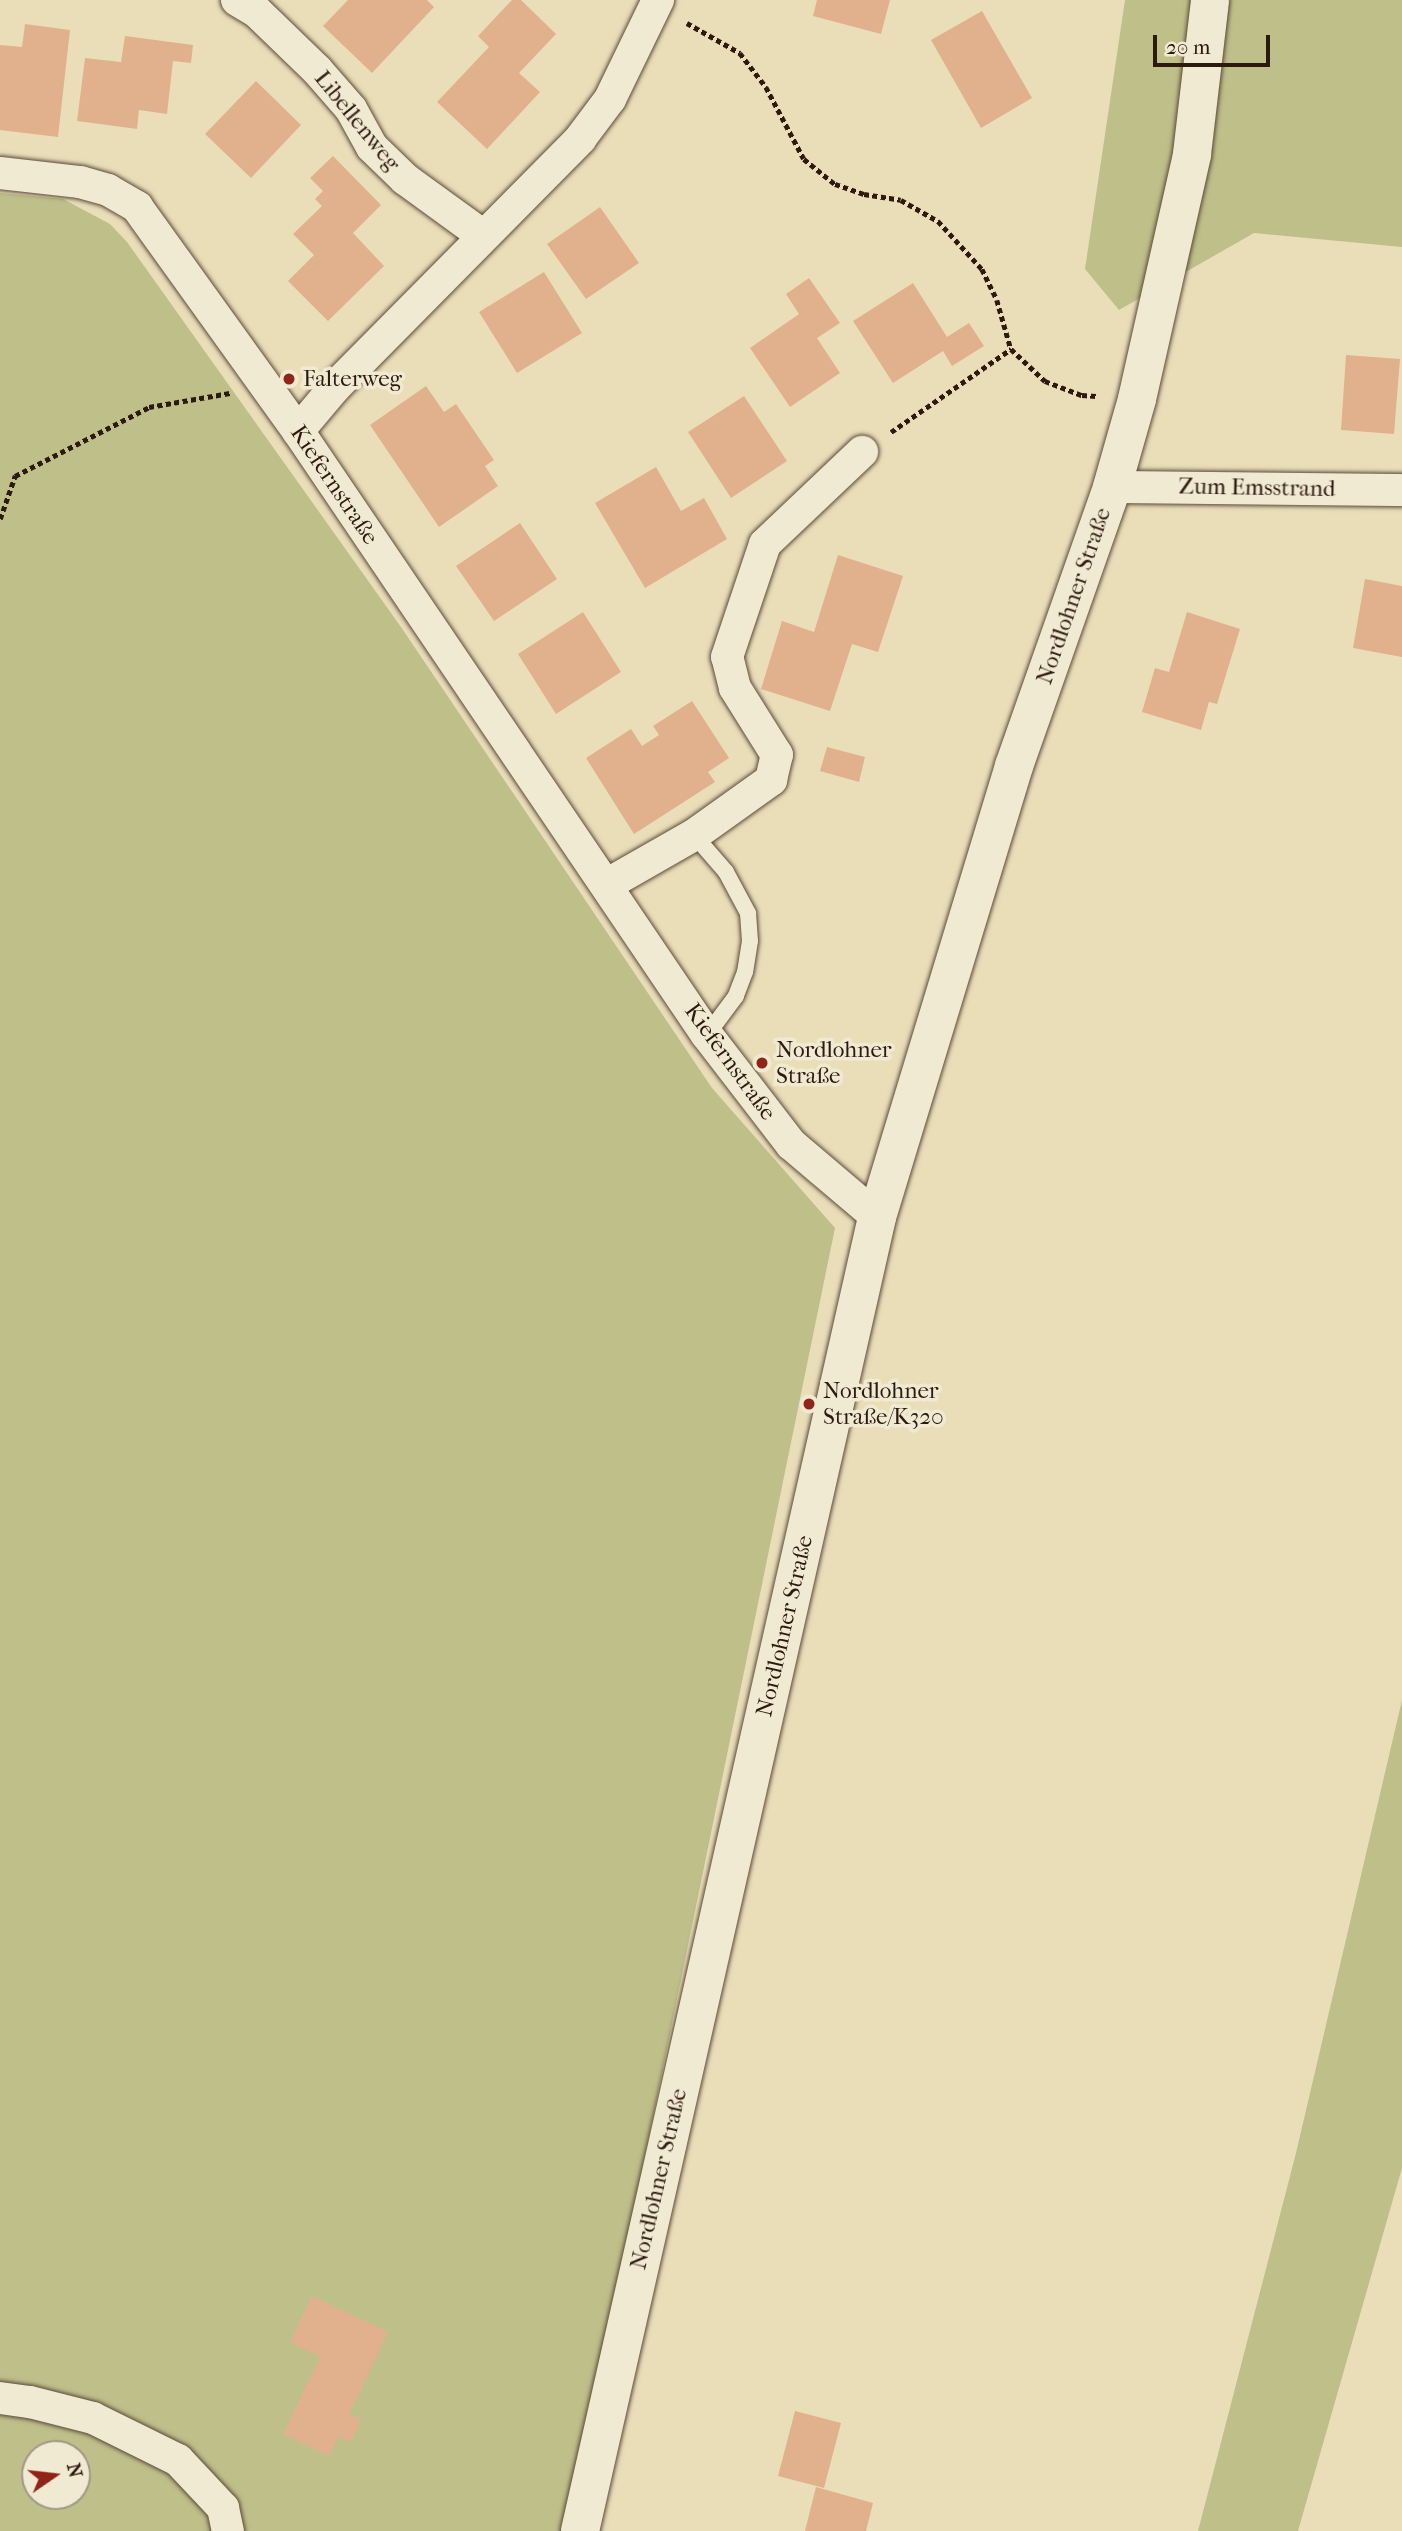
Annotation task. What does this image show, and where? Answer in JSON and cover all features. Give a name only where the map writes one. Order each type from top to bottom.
[{"type":"street","name":"Libellenweg","points":[[237,0],[257,12],[317,70],[351,109],[372,147],[405,179],[482,235]]},
{"type":"street","name":"Nordlohner Straße","points":[[580,2531],[877,1217],[1014,765],[1112,487],[1137,400],[1192,153],[1210,0]]},
{"type":"street","points":[[298,431],[335,387],[482,235],[580,139],[610,99],[657,3]]},
{"type":"street","name":"Kiefernstraße","points":[[0,173],[80,182],[108,190],[137,207],[264,381],[608,884],[707,1035],[791,1144],[877,1217]]},
{"type":"street","points":[[608,884],[694,835],[771,780],[777,755],[735,688],[727,657],[765,544],[862,452]]},
{"type":"street","name":"Zum Emsstrand","points":[[1112,487],[1402,490]]},
{"type":"street","points":[[0,2398],[30,2402],[93,2418],[178,2460],[223,2508],[228,2531]]},
{"type":"lane","points":[[694,835],[726,872],[748,913],[750,941],[745,972],[736,996],[707,1035]]},
{"type":"path","points":[[657,3],[740,53],[766,87],[804,159],[835,184],[864,194],[901,200],[938,221],[982,269],[997,300],[1011,349],[1045,381],[1082,394],[1137,400]]},
{"type":"path","points":[[862,452],[1011,349]]},
{"type":"path","points":[[0,519],[16,476],[149,407],[222,396],[264,381]]},
{"type":"green space","points":[[1125,0],[1402,0],[1402,247],[1254,233],[1119,310],[1085,269]]},
{"type":"green space","points":[[0,193],[63,199],[110,224],[127,242],[401,627],[712,1088],[835,1228],[568,2531],[0,2531]]},
{"type":"green space","points":[[1402,1700],[1402,2168],[1298,2531],[1198,2531],[1296,2153]]},
{"type":"building","points":[[348,0],[427,0],[434,7],[372,73],[323,26]]},
{"type":"building","points":[[512,0],[521,0],[556,34],[519,73],[540,92],[487,149],[437,102],[489,47],[478,36]]},
{"type":"building","points":[[817,0],[890,0],[881,34],[813,16]]},
{"type":"building","points":[[982,11],[1032,98],[981,128],[931,40]]},
{"type":"building","points":[[25,24],[70,30],[58,137],[0,130],[0,45],[22,47]]},
{"type":"building","points":[[125,36],[193,45],[191,63],[173,61],[167,114],[139,110],[137,129],[77,121],[85,58],[121,62]]},
{"type":"building","points":[[256,81],[301,125],[251,178],[205,134]]},
{"type":"building","points":[[333,156],[381,205],[353,233],[384,266],[328,321],[288,281],[314,255],[293,234],[322,206],[315,199],[323,191],[310,178]]},
{"type":"building","points":[[600,207],[639,263],[586,299],[547,244]]},
{"type":"building","points":[[544,272],[582,333],[517,373],[479,312]]},
{"type":"building","points":[[809,278],[840,323],[817,338],[840,373],[790,407],[750,348],[799,314],[786,294]]},
{"type":"building","points":[[913,283],[947,337],[969,323],[984,346],[952,366],[943,351],[893,383],[853,321]]},
{"type":"building","points":[[1346,355],[1400,359],[1394,434],[1341,430]]},
{"type":"building","points":[[426,386],[444,412],[456,404],[494,460],[485,466],[498,486],[439,527],[370,425]]},
{"type":"building","points":[[744,396],[787,461],[731,498],[688,432]]},
{"type":"building","points":[[656,467],[681,511],[704,498],[727,539],[645,588],[595,503]]},
{"type":"building","points":[[520,523],[557,579],[494,621],[456,566]]},
{"type":"building","points":[[838,555],[903,576],[878,652],[852,644],[830,711],[761,689],[782,621],[814,632]]},
{"type":"building","points":[[1365,579],[1402,586],[1402,657],[1353,648]]},
{"type":"building","points":[[583,612],[621,672],[556,714],[518,654]]},
{"type":"building","points":[[1187,612],[1240,629],[1217,704],[1209,702],[1201,730],[1142,712],[1155,668],[1169,672]]},
{"type":"building","points":[[692,701],[729,758],[708,772],[715,782],[634,834],[586,758],[631,729],[642,746],[659,735],[653,726]]},
{"type":"building","points":[[827,747],[865,757],[859,782],[820,771]]},
{"type":"building","points":[[312,2296],[388,2332],[349,2414],[361,2419],[351,2442],[339,2436],[329,2456],[283,2434],[320,2357],[290,2342]]},
{"type":"building","points":[[795,2411],[841,2423],[824,2488],[778,2476]]},
{"type":"building","points":[[816,2487],[873,2503],[866,2531],[805,2531]]},
{"type":"place","name":"Falterweg","points":[[289,379]]},
{"type":"place","name":"Nordlohner Straße","points":[[762,1063]]},
{"type":"place","name":"Nordlohner Straße/K320","points":[[809,1404]]}]
